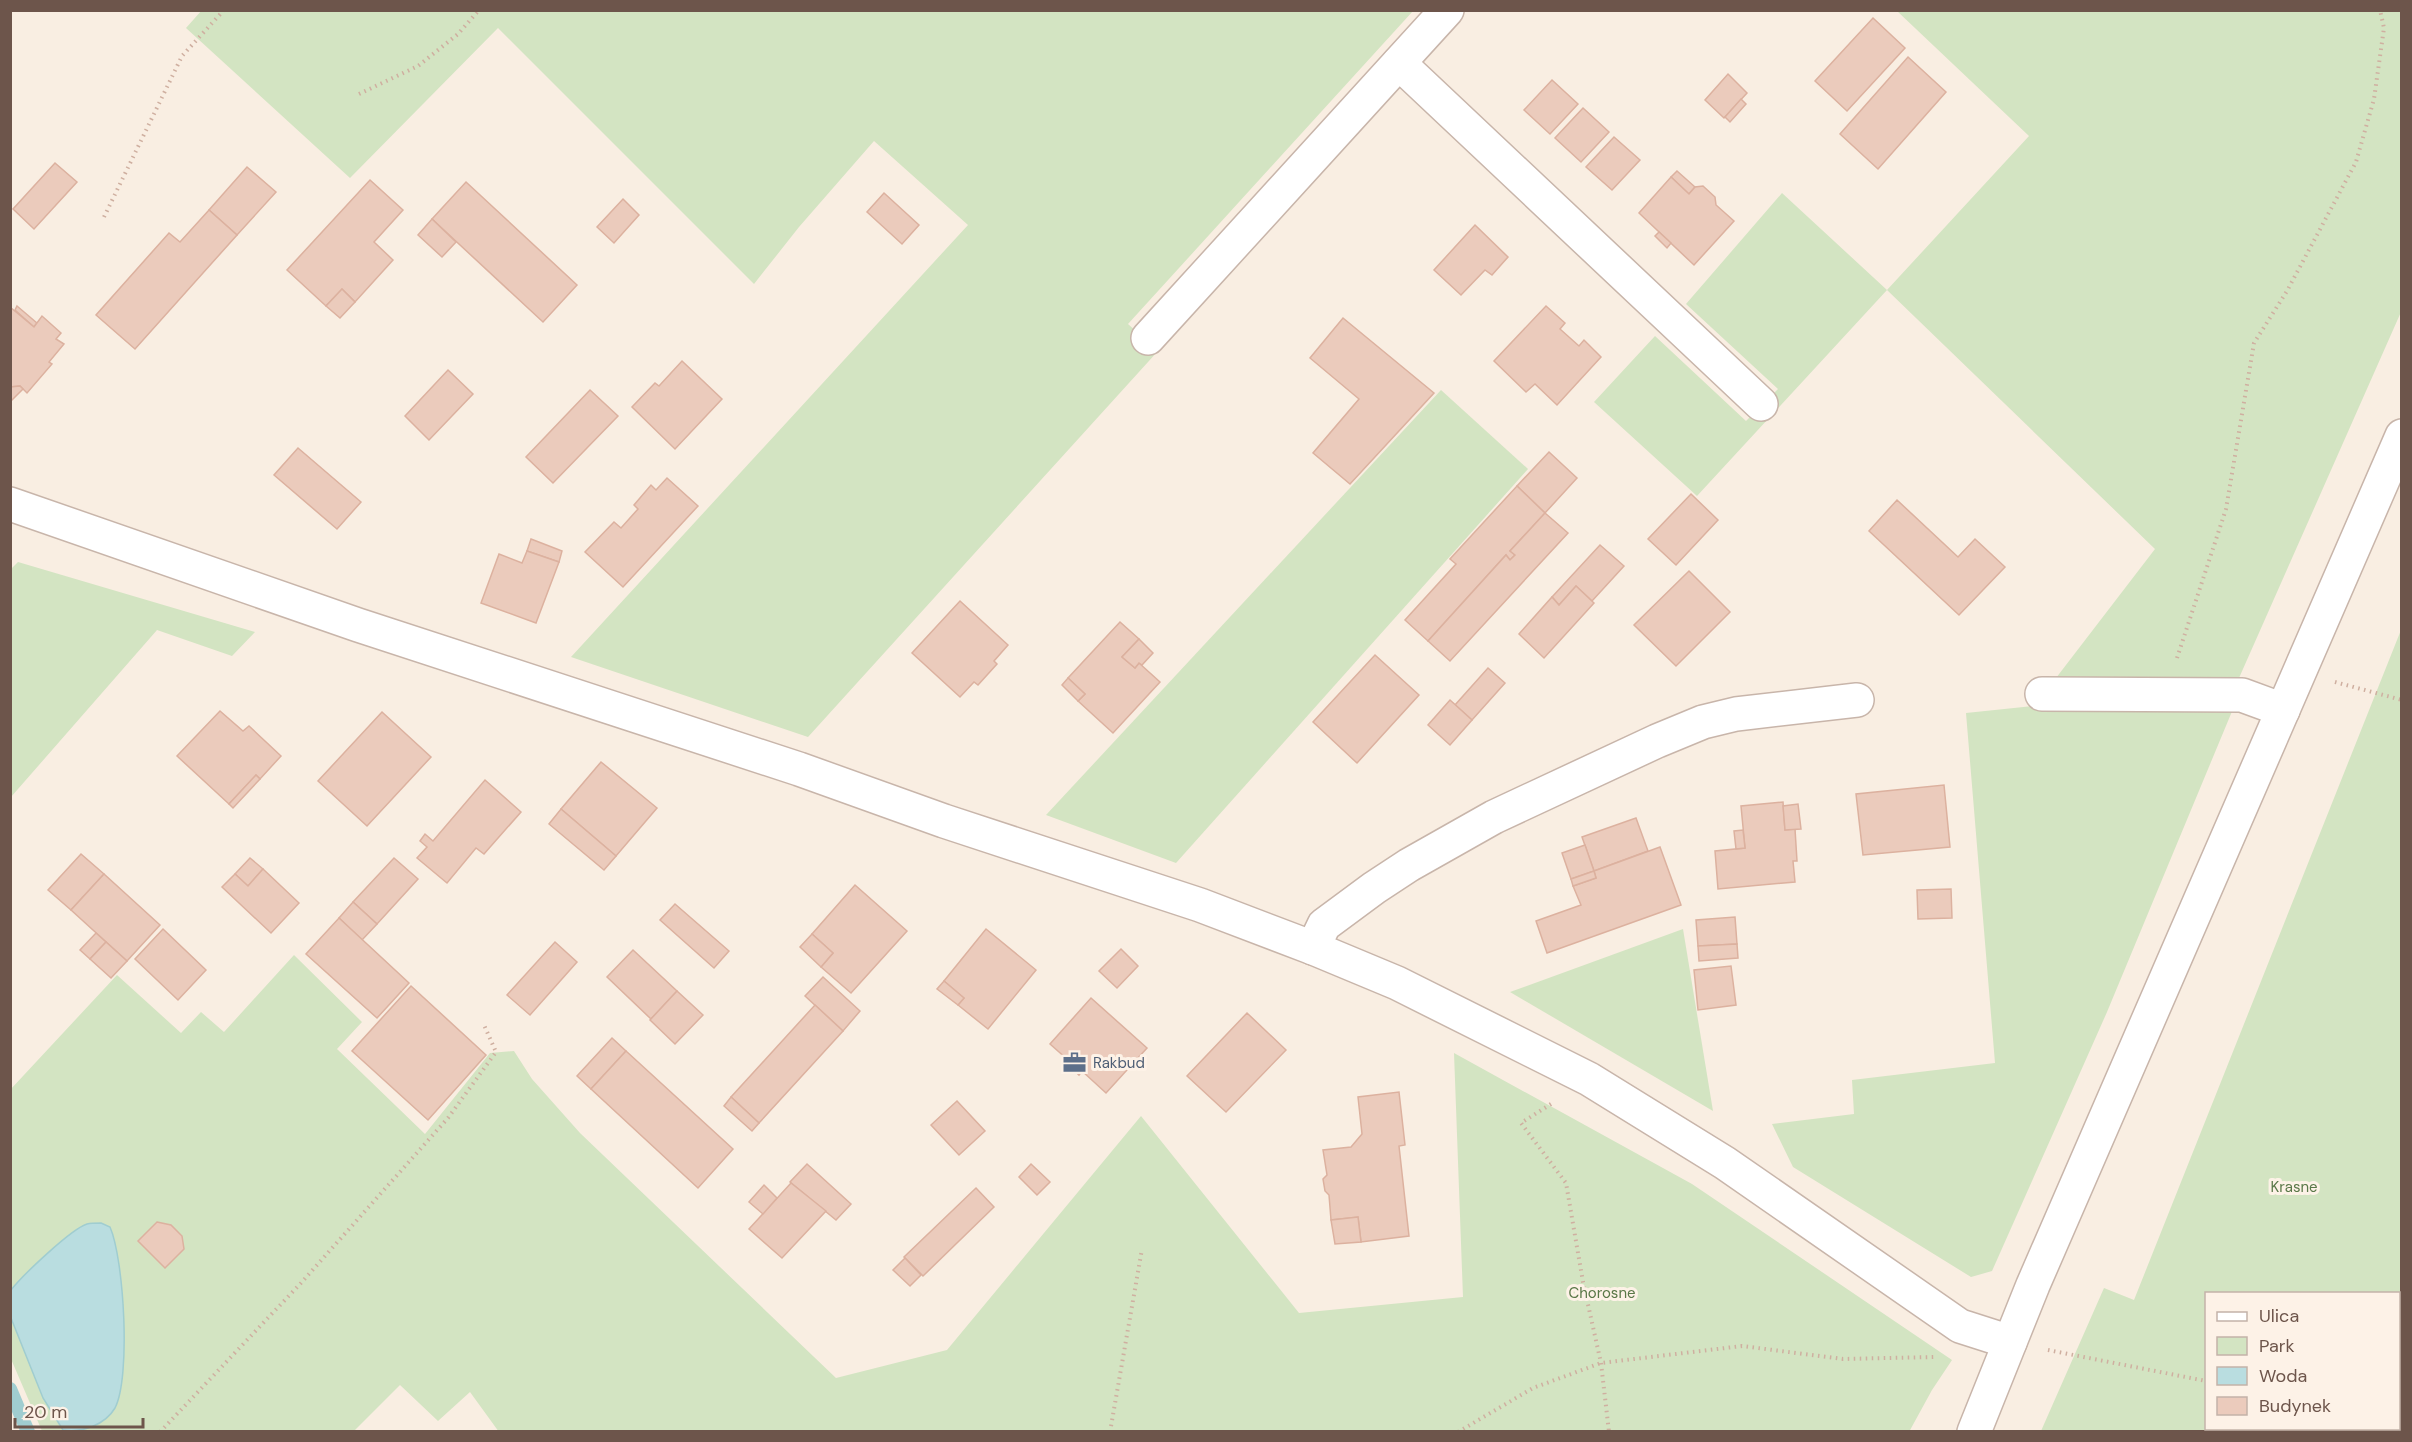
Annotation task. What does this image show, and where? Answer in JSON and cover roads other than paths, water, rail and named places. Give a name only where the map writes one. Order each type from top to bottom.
[{"type":"street","points":[[1148,338],[1447,10]]},
{"type":"street","points":[[1399,63],[1761,404]]},
{"type":"street","points":[[1974,1431],[2038,1274],[2402,436]]},
{"type":"street","points":[[10,504],[358,625],[799,769],[944,821],[1200,905],[1397,983],[1589,1079],[1725,1163],[1960,1326],[2010,1342]]},
{"type":"street","points":[[2042,694],[2242,695],[2283,710]]},
{"type":"street","points":[[1313,948],[1324,925],[1374,888],[1409,866],[1494,817],[1657,741],[1703,722],[1736,714],[1857,700]]},
{"type":"water","points":[[101,1223],[110,1227],[119,1264],[122,1290],[124,1346],[120,1393],[111,1414],[99,1423],[85,1429],[63,1430],[43,1398],[11,1318],[11,1290],[70,1234],[87,1224]]},
{"type":"waterway","points":[[10,1389],[28,1432]]},
{"type":"place","name":"Rakbud","points":[[1075,1063]]},
{"type":"park label","name":"Krasne","points":[[2294,1187]]},
{"type":"park label","name":"Chorosne","points":[[1602,1293]]}]
